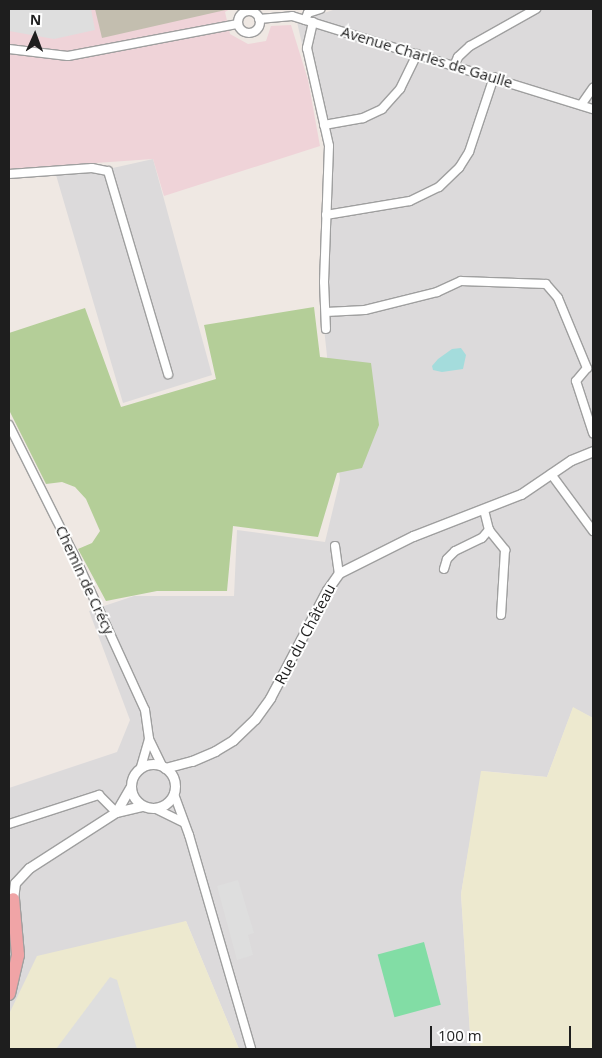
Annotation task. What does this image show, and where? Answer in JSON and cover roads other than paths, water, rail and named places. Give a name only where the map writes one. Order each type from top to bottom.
[{"type":"highway","points":[[9,994],[16,968],[11,899]]},
{"type":"highway","points":[[9,960],[15,934]]},
{"type":"street","points":[[320,9],[308,13],[306,48],[329,146],[326,215],[326,329]]},
{"type":"street","points":[[454,66],[458,57],[470,46],[536,9]]},
{"type":"street","points":[[249,10],[259,19],[258,29],[252,33],[241,30],[238,24],[242,14],[249,10]]},
{"type":"street","name":"Avenue Charles de Gaulle","points":[[259,19],[292,16],[593,109]]},
{"type":"street","points":[[9,49],[68,56],[238,24]]},
{"type":"street","points":[[324,125],[363,118],[382,109],[400,89],[418,54]]},
{"type":"street","points":[[326,215],[410,201],[439,187],[459,168],[469,152],[494,77]]},
{"type":"street","points":[[582,105],[593,88]]},
{"type":"street","points":[[9,174],[92,168],[108,171],[168,374]]},
{"type":"street","points":[[326,312],[365,310],[437,292],[461,281],[546,284],[558,298],[587,368],[576,382],[593,433]]},
{"type":"street","name":"Chemin de Crécy","points":[[9,425],[74,555],[145,710],[150,739],[164,767]]},
{"type":"street","name":"Rue du Château","points":[[164,767],[192,761],[215,751],[233,740],[255,719],[270,698],[327,590],[339,573],[413,536],[484,510],[521,494],[570,460],[593,451]]},
{"type":"street","points":[[551,474],[593,531]]},
{"type":"street","points":[[484,510],[489,530],[505,550],[501,615]]},
{"type":"street","points":[[444,569],[454,551],[482,538],[489,530]]},
{"type":"street","points":[[335,546],[339,573]]},
{"type":"street","name":"Chemin de Crécy","points":[[141,767],[150,739]]},
{"type":"street","points":[[116,812],[130,788],[133,776],[141,767],[151,764],[164,767],[174,778],[174,794],[189,835],[251,1049]]},
{"type":"street","points":[[130,788],[141,806]]},
{"type":"street","points":[[156,808],[167,804],[174,794]]},
{"type":"street","points":[[9,824],[99,795],[116,812]]},
{"type":"street","points":[[11,899],[12,883],[29,868],[116,812],[141,806],[156,808],[183,822]]},
{"type":"water","points":[[461,348],[466,355],[463,369],[442,372],[433,370],[432,366],[438,359],[452,349]]}]
